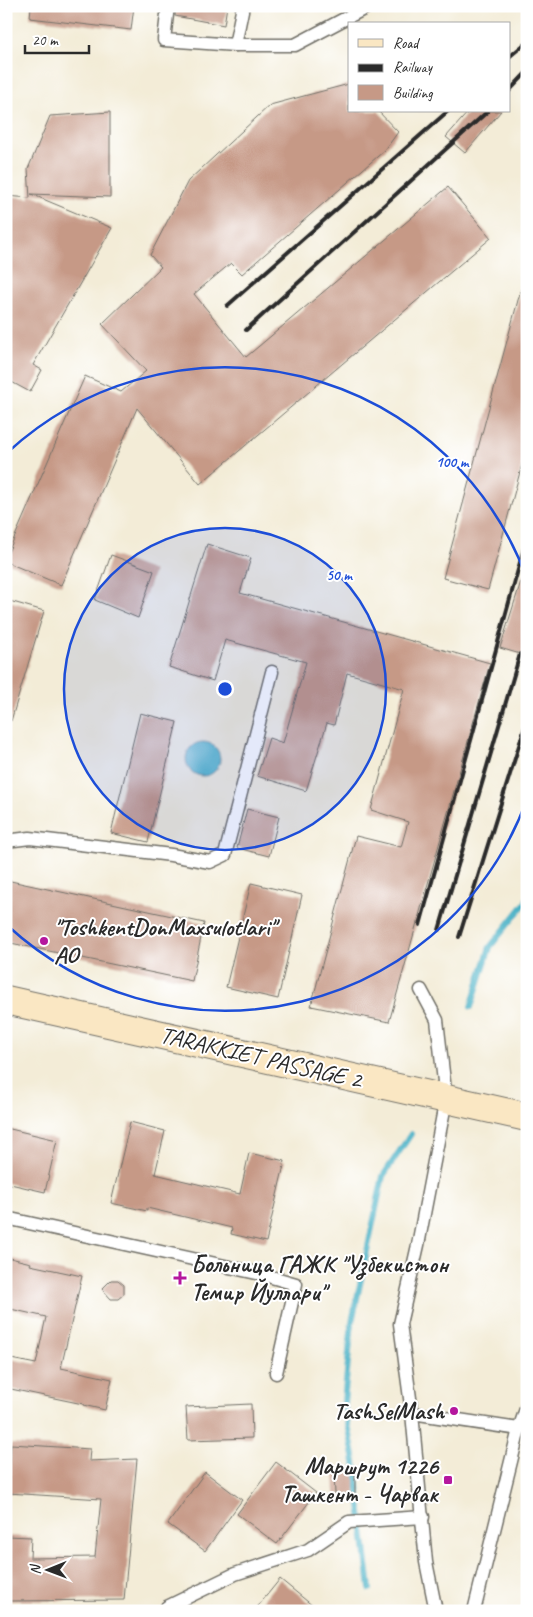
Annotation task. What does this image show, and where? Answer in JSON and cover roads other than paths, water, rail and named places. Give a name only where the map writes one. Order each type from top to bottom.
[{"type":"main road","name":"TARAKKIET PASSAGE 2","points":[[6,1000],[524,1116]]},
{"type":"lane","points":[[168,6],[164,40],[236,45],[295,45],[368,6]]},
{"type":"lane","points":[[236,45],[243,6]]},
{"type":"lane","points":[[6,841],[30,838],[171,855],[210,862],[225,855],[272,672]]},
{"type":"lane","points":[[421,990],[437,1020],[446,1099],[418,1245],[400,1324],[412,1413],[426,1562],[436,1611]]},
{"type":"lane","points":[[6,1218],[261,1274],[296,1284],[276,1373]]},
{"type":"lane","points":[[474,1611],[519,1429],[527,1406]]},
{"type":"lane","points":[[412,1413],[519,1429]]},
{"type":"lane","points":[[167,1606],[235,1574],[308,1550],[349,1522],[423,1517]]},
{"type":"water","points":[[203,742],[215,747],[220,759],[215,771],[203,776],[191,771],[186,759],[191,747]]},
{"type":"waterway","points":[[471,1007],[490,947],[527,899]]},
{"type":"waterway","points":[[370,1589],[355,1462],[344,1402],[352,1322],[383,1176],[411,1134]]},
{"type":"railway","points":[[510,56],[527,42]]},
{"type":"railway","points":[[510,90],[527,72]]},
{"type":"railway","points":[[227,306],[447,112]]},
{"type":"railway","points":[[246,330],[487,112]]},
{"type":"railway","points":[[420,925],[527,537]]},
{"type":"railway","points":[[439,930],[520,654]]},
{"type":"railway","points":[[459,937],[527,720]]},
{"type":"place","name":"\"ToshkentDonMaxsulotlari\" AO","points":[[44,941]]},
{"type":"place","name":"Больница ГАЖК \"Узбекистон Темир Йуллари\"","points":[[180,1278]]},
{"type":"place","name":"TashSelМash","points":[[454,1411]]},
{"type":"place","name":"Маршрут 1226 Ташкент - Чарвак","points":[[448,1480]]}]
